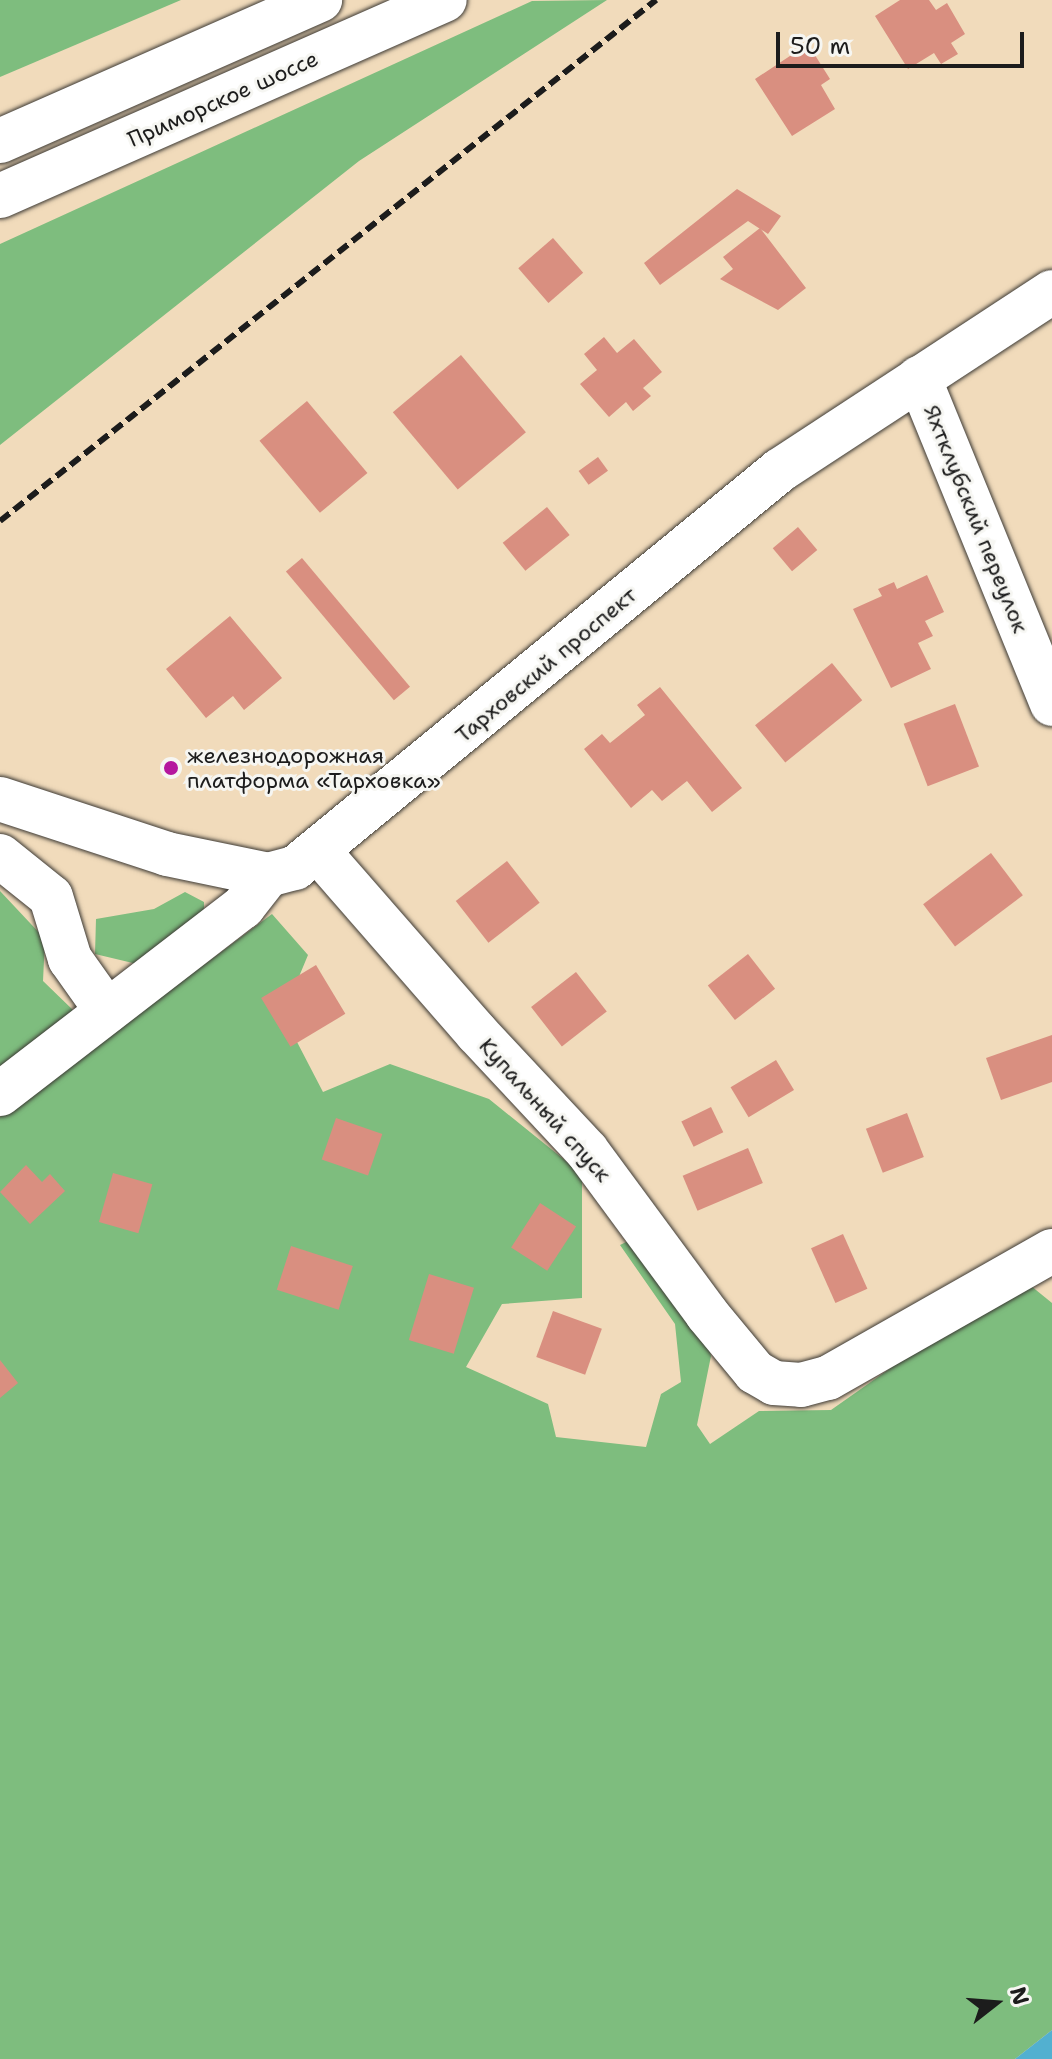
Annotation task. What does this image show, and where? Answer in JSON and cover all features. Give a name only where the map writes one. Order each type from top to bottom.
[{"type":"main road","points":[[0,141],[320,0]]},
{"type":"main road","name":"Приморское шоссе","points":[[0,196],[445,0]]},
{"type":"main road","name":"Тарховский проспект","points":[[268,875],[295,868],[320,853],[780,470],[1052,292]]},
{"type":"main road","name":"Яхтклубский переулок","points":[[919,378],[1052,704]]},
{"type":"main road","points":[[0,799],[167,854],[268,875],[243,907],[0,1094]]},
{"type":"main road","name":"Купальный спуск","points":[[320,853],[477,1033],[587,1151],[755,1372],[774,1383],[801,1385],[850,1366],[1052,1251]]},
{"type":"main road","points":[[0,856],[51,897],[70,959],[107,1011]]},
{"type":"green space","points":[[0,0],[181,0],[0,77]]},
{"type":"green space","points":[[607,0],[359,161],[0,445],[0,244],[532,1]]},
{"type":"green space","points":[[0,891],[45,939],[43,981],[74,1011],[0,1082]]},
{"type":"green space","points":[[185,892],[204,902],[204,924],[137,964],[95,954],[96,919],[154,909]]},
{"type":"green space","points":[[272,914],[308,955],[283,1015],[323,1092],[390,1064],[489,1099],[582,1174],[582,1298],[502,1304],[466,1367],[548,1404],[556,1437],[646,1447],[661,1394],[681,1382],[675,1324],[620,1245],[646,1232],[701,1308],[711,1356],[697,1425],[710,1444],[759,1411],[831,1410],[1020,1277],[1052,1303],[1052,2030],[1015,2059],[0,2059],[0,1117]]},
{"type":"water","points":[[1052,2030],[1052,2059],[1015,2059]]},
{"type":"building","points":[[900,0],[929,0],[936,10],[947,3],[965,34],[951,43],[958,54],[941,64],[934,53],[908,69],[875,16]]},
{"type":"building","points":[[808,44],[830,79],[821,85],[835,109],[792,136],[755,79]]},
{"type":"building","points":[[737,189],[781,216],[768,234],[748,221],[660,285],[644,263]]},
{"type":"building","points":[[760,228],[806,288],[778,310],[720,279],[733,269],[723,257]]},
{"type":"building","points":[[553,238],[583,273],[548,303],[518,268]]},
{"type":"building","points":[[604,337],[617,353],[634,339],[662,372],[643,388],[651,396],[633,411],[626,402],[609,417],[580,384],[597,370],[584,354]]},
{"type":"building","points":[[461,355],[526,432],[458,490],[393,412]]},
{"type":"building","points":[[307,401],[367,473],[320,513],[260,441]]},
{"type":"building","points":[[598,457],[608,471],[589,485],[579,471]]},
{"type":"building","points":[[547,507],[570,535],[525,571],[503,543]]},
{"type":"building","points":[[798,527],[817,550],[792,571],[773,548]]},
{"type":"building","points":[[302,558],[410,687],[394,700],[286,571]]},
{"type":"building","points":[[927,575],[944,612],[925,621],[933,636],[918,643],[931,669],[891,688],[853,609],[882,596],[878,589],[894,582],[897,589]]},
{"type":"building","points":[[230,616],[282,678],[244,710],[233,696],[206,718],[166,669]]},
{"type":"building","points":[[832,663],[862,700],[785,763],[755,725]]},
{"type":"building","points":[[660,687],[742,788],[712,812],[687,781],[662,801],[652,790],[631,808],[584,749],[602,734],[610,743],[645,715],[637,705]]},
{"type":"building","points":[[955,704],[979,767],[928,786],[904,724]]},
{"type":"building","points":[[991,853],[1023,895],[955,946],[923,904]]},
{"type":"building","points":[[507,861],[540,903],[488,943],[456,901]]},
{"type":"building","points":[[748,954],[775,989],[735,1020],[708,985]]},
{"type":"building","points":[[316,965],[345,1014],[290,1047],[261,998]]},
{"type":"building","points":[[576,972],[607,1011],[562,1046],[531,1007]]},
{"type":"building","points":[[1052,1035],[1052,1082],[1001,1100],[986,1058]]},
{"type":"building","points":[[776,1060],[794,1090],[749,1117],[731,1087]]},
{"type":"building","points":[[711,1107],[723,1132],[694,1147],[681,1121]]},
{"type":"building","points":[[907,1113],[924,1157],[883,1173],[866,1129]]},
{"type":"building","points":[[336,1118],[382,1134],[368,1176],[322,1160]]},
{"type":"building","points":[[748,1148],[763,1183],[697,1211],[683,1176]]},
{"type":"building","points":[[26,1165],[42,1182],[50,1174],[65,1191],[30,1224],[0,1192]]},
{"type":"building","points":[[113,1173],[152,1184],[138,1233],[99,1222]]},
{"type":"building","points":[[540,1203],[576,1226],[547,1271],[511,1247]]},
{"type":"building","points":[[843,1234],[867,1289],[835,1303],[811,1248]]},
{"type":"building","points":[[291,1246],[353,1266],[339,1310],[277,1290]]},
{"type":"building","points":[[429,1274],[474,1288],[454,1354],[409,1340]]},
{"type":"building","points":[[553,1311],[602,1329],[585,1375],[536,1357]]},
{"type":"building","points":[[0,1360],[18,1383],[0,1398]]},
{"type":"railway","points":[[0,521],[656,0]]},
{"type":"place","name":"железнодорожная платформа «Тарховка»","points":[[171,768]]}]
